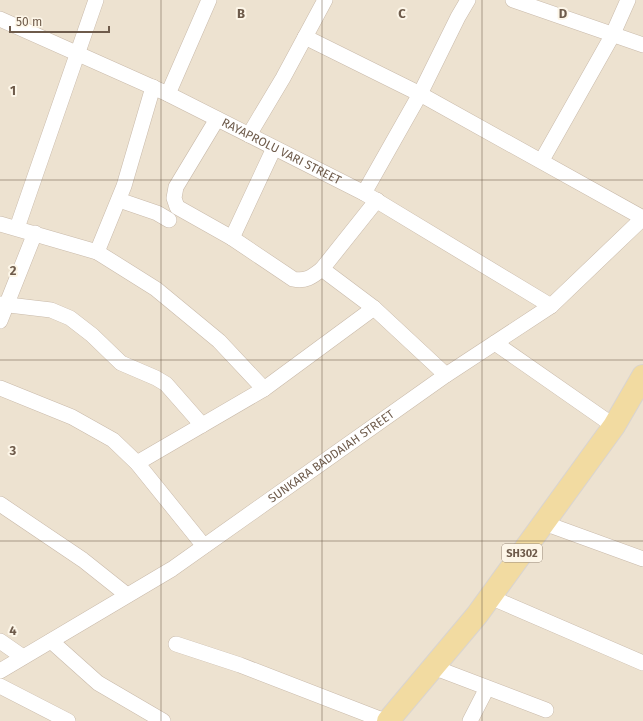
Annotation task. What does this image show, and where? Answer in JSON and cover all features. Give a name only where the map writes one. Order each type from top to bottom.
[{"type":"main road","name":"SH302","points":[[388,721],[490,597],[614,426],[643,376]]},
{"type":"street","points":[[18,228],[96,0]]},
{"type":"street","points":[[168,94],[209,0]]},
{"type":"street","points":[[249,135],[284,78],[326,0]]},
{"type":"street","points":[[217,119],[176,187],[174,198],[177,206],[232,238],[293,279],[299,281],[308,279],[322,269],[370,197],[420,94],[440,57],[458,17],[468,0]]},
{"type":"street","points":[[513,0],[612,36],[643,45]]},
{"type":"street","points":[[542,160],[612,36],[628,0]]},
{"type":"street","name":"RAYAPROLU VARI STREET","points":[[0,19],[168,94],[370,197],[551,306]]},
{"type":"street","points":[[305,37],[420,94],[542,160],[643,218]]},
{"type":"street","points":[[97,252],[124,186],[153,87]]},
{"type":"street","points":[[232,238],[274,148]]},
{"type":"street","points":[[119,200],[157,213],[169,220]]},
{"type":"street","name":"SUNKARA BADDAIAH STREET","points":[[0,671],[172,569],[446,376],[551,306],[643,218]]},
{"type":"street","points":[[0,224],[97,252],[156,289],[219,341],[264,389]]},
{"type":"street","points":[[0,321],[3,305],[35,233]]},
{"type":"street","points":[[322,269],[374,308],[446,376]]},
{"type":"street","points":[[3,305],[51,310],[70,318],[92,335],[121,363],[156,378],[166,384],[202,425]]},
{"type":"street","points":[[137,463],[264,389],[374,308]]},
{"type":"street","points":[[495,342],[614,426]]},
{"type":"street","points":[[0,388],[72,417],[113,440],[137,463],[204,546]]},
{"type":"street","points":[[0,504],[83,560],[127,595]]},
{"type":"street","points":[[544,523],[643,559]]},
{"type":"street","points":[[490,597],[643,663]]},
{"type":"street","points":[[0,641],[23,657]]},
{"type":"street","points":[[51,641],[98,683],[163,721]]},
{"type":"street","points":[[176,644],[240,665],[385,721]]},
{"type":"street","points":[[433,667],[546,710]]},
{"type":"street","points":[[0,686],[68,721]]},
{"type":"street","points":[[470,721],[487,688]]},
{"type":"shaded area","points":[[0,0],[643,0],[643,721],[0,721]]}]
